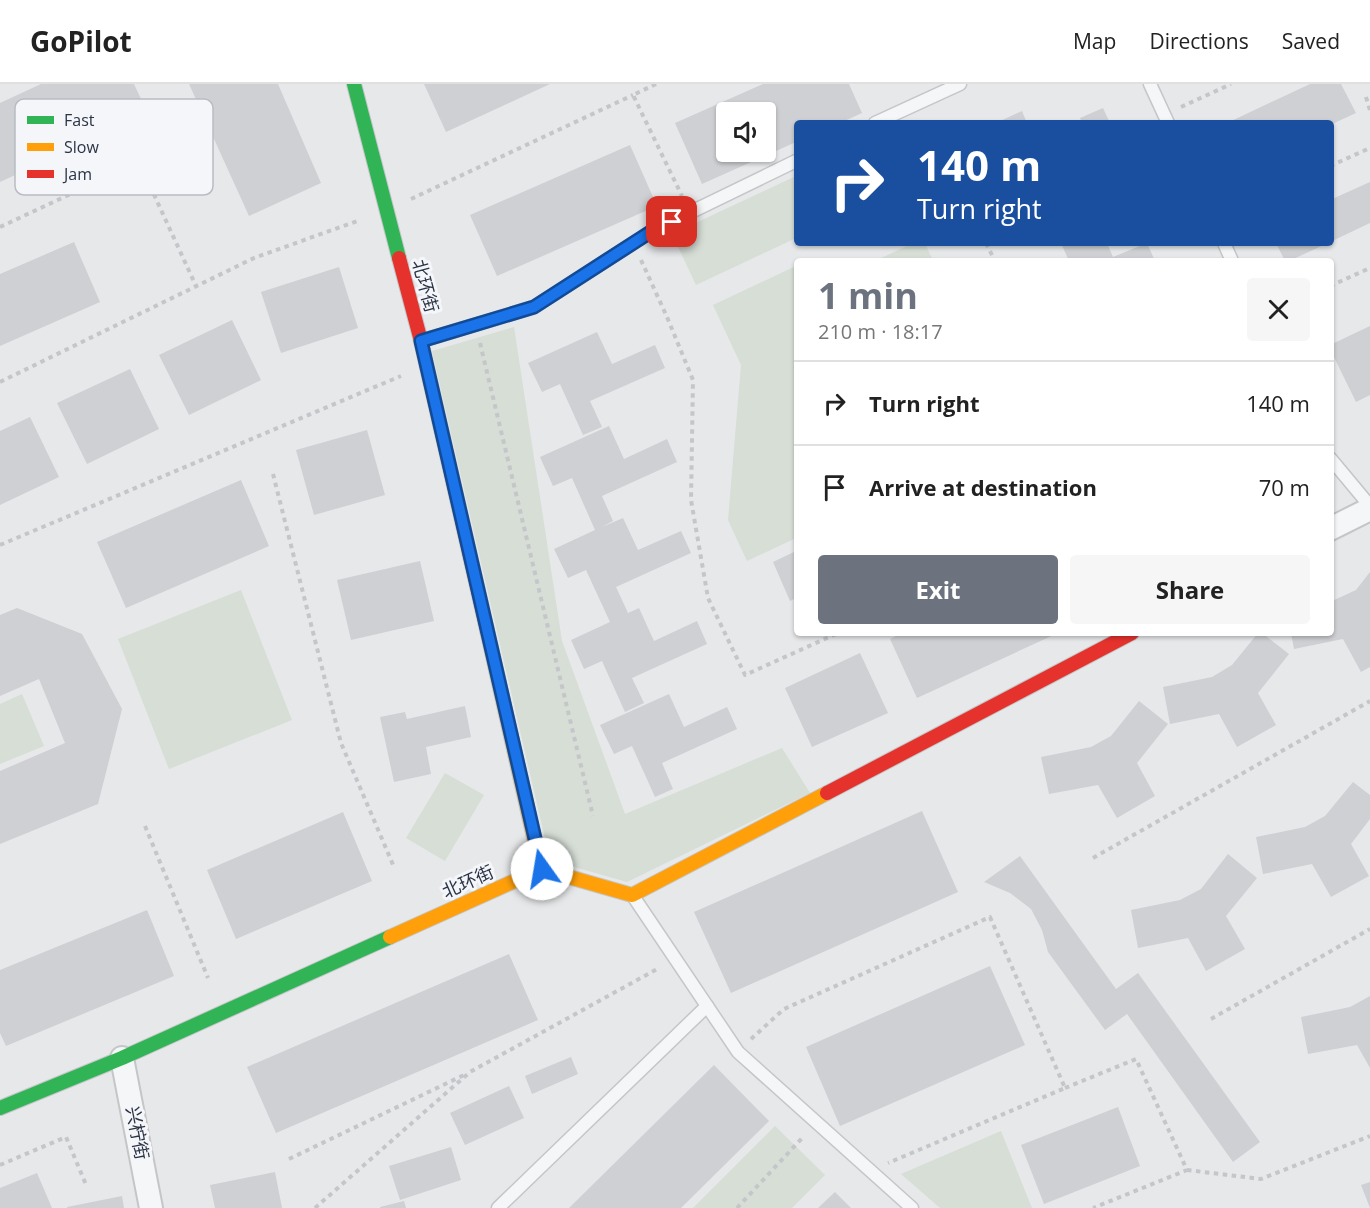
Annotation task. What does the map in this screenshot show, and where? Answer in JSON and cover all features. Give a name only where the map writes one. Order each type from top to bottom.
[{"type":"street","name":"北环街","points":[[0,1108],[122,1058],[542,869],[427,365],[354,84]]},
{"type":"street","points":[[1334,527],[1370,507]]},
{"type":"street","points":[[542,869],[632,895],[1126,636]]},
{"type":"street","name":"兴柠街","points":[[122,1058],[152,1208]]},
{"type":"lane","points":[[882,120],[960,84]]},
{"type":"lane","points":[[1150,84],[1166,119]]},
{"type":"lane","points":[[421,341],[534,307],[652,231],[794,162]]},
{"type":"lane","points":[[1334,463],[1370,507]]},
{"type":"lane","points":[[632,895],[738,1052],[912,1208]]},
{"type":"lane","points":[[498,1208],[707,1006]]},
{"type":"path","points":[[0,382],[254,258],[387,211],[656,84]]},
{"type":"path","points":[[1166,119],[1231,84]]},
{"type":"path","points":[[633,95],[691,213]]},
{"type":"path","points":[[1366,97],[1370,110]]},
{"type":"path","points":[[1334,164],[1370,148]]},
{"type":"path","points":[[0,227],[68,195]]},
{"type":"path","points":[[154,195],[196,286]]},
{"type":"path","points":[[633,243],[668,316],[693,380],[691,500],[708,598],[745,675],[831,636]]},
{"type":"path","points":[[1334,284],[1370,268]]},
{"type":"path","points":[[476,324],[593,816]]},
{"type":"path","points":[[0,545],[427,365]]},
{"type":"path","points":[[273,474],[341,743],[394,867]]},
{"type":"path","points":[[1094,858],[1370,701]]},
{"type":"path","points":[[145,826],[207,978]]},
{"type":"path","points":[[738,1052],[784,1009],[990,917],[1065,1088]]},
{"type":"path","points":[[1211,1019],[1370,929]]},
{"type":"path","points":[[289,1159],[470,1072],[676,959]]},
{"type":"path","points":[[870,1171],[1136,1059],[1187,1170]]},
{"type":"path","points":[[315,1208],[470,1072]]},
{"type":"path","points":[[737,1208],[816,1122]]},
{"type":"path","points":[[1093,1208],[1187,1170],[1261,1179],[1370,1136]]},
{"type":"path","points":[[0,1165],[66,1137],[87,1187]]},
{"type":"shaded area","points":[[794,177],[794,239],[696,285],[672,234]]},
{"type":"shaded area","points":[[907,246],[926,246],[932,258],[881,258]]},
{"type":"shaded area","points":[[794,267],[794,539],[747,561],[728,520],[741,365],[713,305]]},
{"type":"shaded area","points":[[514,327],[562,641],[625,814],[782,748],[810,793],[627,882],[550,860],[432,351]]},
{"type":"shaded area","points":[[241,590],[292,720],[169,769],[118,639]]},
{"type":"shaded area","points":[[22,694],[44,746],[0,764],[0,704]]},
{"type":"shaded area","points":[[445,773],[484,795],[445,861],[406,838]]},
{"type":"shaded area","points":[[775,1126],[825,1175],[792,1208],[693,1208]]},
{"type":"shaded area","points":[[1001,1131],[1032,1208],[940,1208],[901,1174]]},
{"type":"building","points":[[41,84],[134,84],[141,99],[15,99],[15,175],[0,182],[0,103]]},
{"type":"building","points":[[189,84],[278,84],[321,183],[249,216],[213,137],[213,99],[196,99]]},
{"type":"building","points":[[424,84],[550,84],[446,132]]},
{"type":"building","points":[[763,84],[849,84],[862,113],[847,120],[794,120],[794,143],[776,151],[776,102],[722,102]]},
{"type":"building","points":[[1310,84],[1341,84],[1356,113],[1334,123],[1334,120],[1233,120]]},
{"type":"building","points":[[716,105],[716,162],[751,162],[702,184],[675,123]]},
{"type":"building","points":[[1103,108],[1109,120],[1081,120],[1080,118]]},
{"type":"building","points":[[1022,111],[1026,120],[1002,120]]},
{"type":"building","points":[[630,145],[657,206],[497,276],[470,215]]},
{"type":"building","points":[[1370,182],[1370,223],[1334,240],[1334,198]]},
{"type":"building","points":[[74,242],[100,302],[0,346],[0,274]]},
{"type":"building","points":[[1062,246],[1108,246],[1113,257],[1140,246],[1148,246],[1154,258],[1068,258]]},
{"type":"building","points":[[1278,246],[1322,246],[1296,258],[1284,258]]},
{"type":"building","points":[[339,267],[358,328],[281,353],[261,292]]},
{"type":"building","points":[[232,320],[261,380],[189,415],[159,355]]},
{"type":"building","points":[[1370,326],[1370,395],[1356,402],[1334,357],[1334,343]]},
{"type":"building","points":[[597,332],[612,364],[655,345],[665,368],[590,401],[602,427],[583,435],[560,384],[542,392],[528,363]]},
{"type":"building","points":[[130,369],[159,429],[87,464],[57,403]]},
{"type":"building","points":[[30,417],[59,477],[0,505],[0,431]]},
{"type":"building","points":[[609,426],[624,459],[667,439],[677,462],[602,496],[613,521],[602,527],[623,518],[638,550],[681,531],[691,553],[616,587],[628,613],[639,608],[654,641],[697,621],[707,644],[632,678],[644,703],[625,712],[602,661],[584,669],[571,640],[610,622],[586,570],[568,578],[554,549],[595,530],[572,478],[553,486],[540,457]]},
{"type":"building","points":[[367,430],[385,495],[314,515],[296,450]]},
{"type":"building","points":[[241,480],[269,546],[126,608],[97,542]]},
{"type":"building","points":[[794,552],[794,599],[790,601],[773,562]]},
{"type":"building","points":[[420,561],[434,621],[351,640],[337,580]]},
{"type":"building","points":[[1370,572],[1370,667],[1361,672],[1343,639],[1294,649],[1292,636],[1334,636],[1334,600],[1356,590]]},
{"type":"building","points":[[17,608],[82,634],[122,709],[98,804],[0,844],[0,771],[65,743],[39,679],[0,696],[0,615]]},
{"type":"building","points":[[896,636],[1051,636],[917,698],[890,639]]},
{"type":"building","points":[[1256,636],[1266,636],[1289,654],[1258,693],[1276,725],[1237,747],[1219,714],[1170,724],[1163,687],[1212,677],[1232,665]]},
{"type":"building","points":[[860,653],[888,713],[812,747],[785,688]]},
{"type":"building","points":[[669,694],[684,727],[727,707],[737,729],[662,763],[673,789],[655,797],[632,746],[614,754],[600,725]]},
{"type":"building","points":[[1139,701],[1168,724],[1137,763],[1155,796],[1117,818],[1098,785],[1049,794],[1041,757],[1091,747],[1111,736]]},
{"type":"building","points":[[465,706],[471,737],[426,747],[431,774],[394,782],[380,717],[405,712],[407,719]]},
{"type":"building","points":[[1353,782],[1370,795],[1370,819],[1351,844],[1369,876],[1331,897],[1312,864],[1263,874],[1256,837],[1305,827],[1325,816]]},
{"type":"building","points":[[922,811],[958,892],[731,993],[694,912]]},
{"type":"building","points":[[343,812],[372,881],[236,939],[207,870]]},
{"type":"building","points":[[1228,854],[1257,878],[1226,916],[1245,949],[1206,971],[1188,938],[1138,948],[1131,910],[1180,900],[1201,889]]},
{"type":"building","points":[[1020,856],[1116,989],[1138,973],[1260,1142],[1233,1162],[1127,1014],[1105,1030],[1048,952],[1042,930],[1031,909],[1010,893],[984,882]]},
{"type":"building","points":[[147,910],[174,976],[6,1046],[0,1033],[0,970]]},
{"type":"building","points":[[509,954],[538,1020],[276,1133],[247,1067]]},
{"type":"building","points":[[990,966],[1025,1045],[840,1126],[806,1047]]},
{"type":"building","points":[[1370,996],[1370,1068],[1357,1045],[1308,1054],[1301,1017],[1350,1007]]},
{"type":"building","points":[[571,1057],[578,1074],[532,1094],[525,1076]]},
{"type":"building","points":[[714,1065],[769,1121],[681,1208],[569,1208]]},
{"type":"building","points":[[509,1086],[524,1118],[465,1145],[450,1113]]},
{"type":"building","points":[[1118,1107],[1140,1166],[1044,1204],[1021,1145]]},
{"type":"building","points":[[451,1147],[461,1180],[400,1200],[389,1166]]},
{"type":"building","points":[[275,1172],[282,1208],[215,1208],[210,1185]]},
{"type":"building","points":[[37,1173],[52,1208],[0,1208],[0,1188]]},
{"type":"building","points":[[1370,1182],[1370,1208],[1361,1185]]},
{"type":"building","points":[[835,1192],[851,1208],[818,1208]]},
{"type":"building","points":[[122,1196],[124,1208],[67,1208],[67,1207]]},
{"type":"building","points":[[404,1201],[406,1208],[380,1208],[380,1207]]},
{"type":"traffic: fast","points":[[354,84],[399,258]]},
{"type":"traffic: fast","points":[[0,1108],[122,1058],[390,937]]},
{"type":"traffic: slow","points":[[390,937],[541,869],[487,630]]},
{"type":"traffic: slow","points":[[541,869],[632,895],[827,793]]},
{"type":"traffic: jam","points":[[399,258],[421,341],[487,630]]},
{"type":"traffic: jam","points":[[827,793],[1126,636]]},
{"type":"route","points":[[542,869],[421,341],[534,307],[652,231],[672,222]]}]
